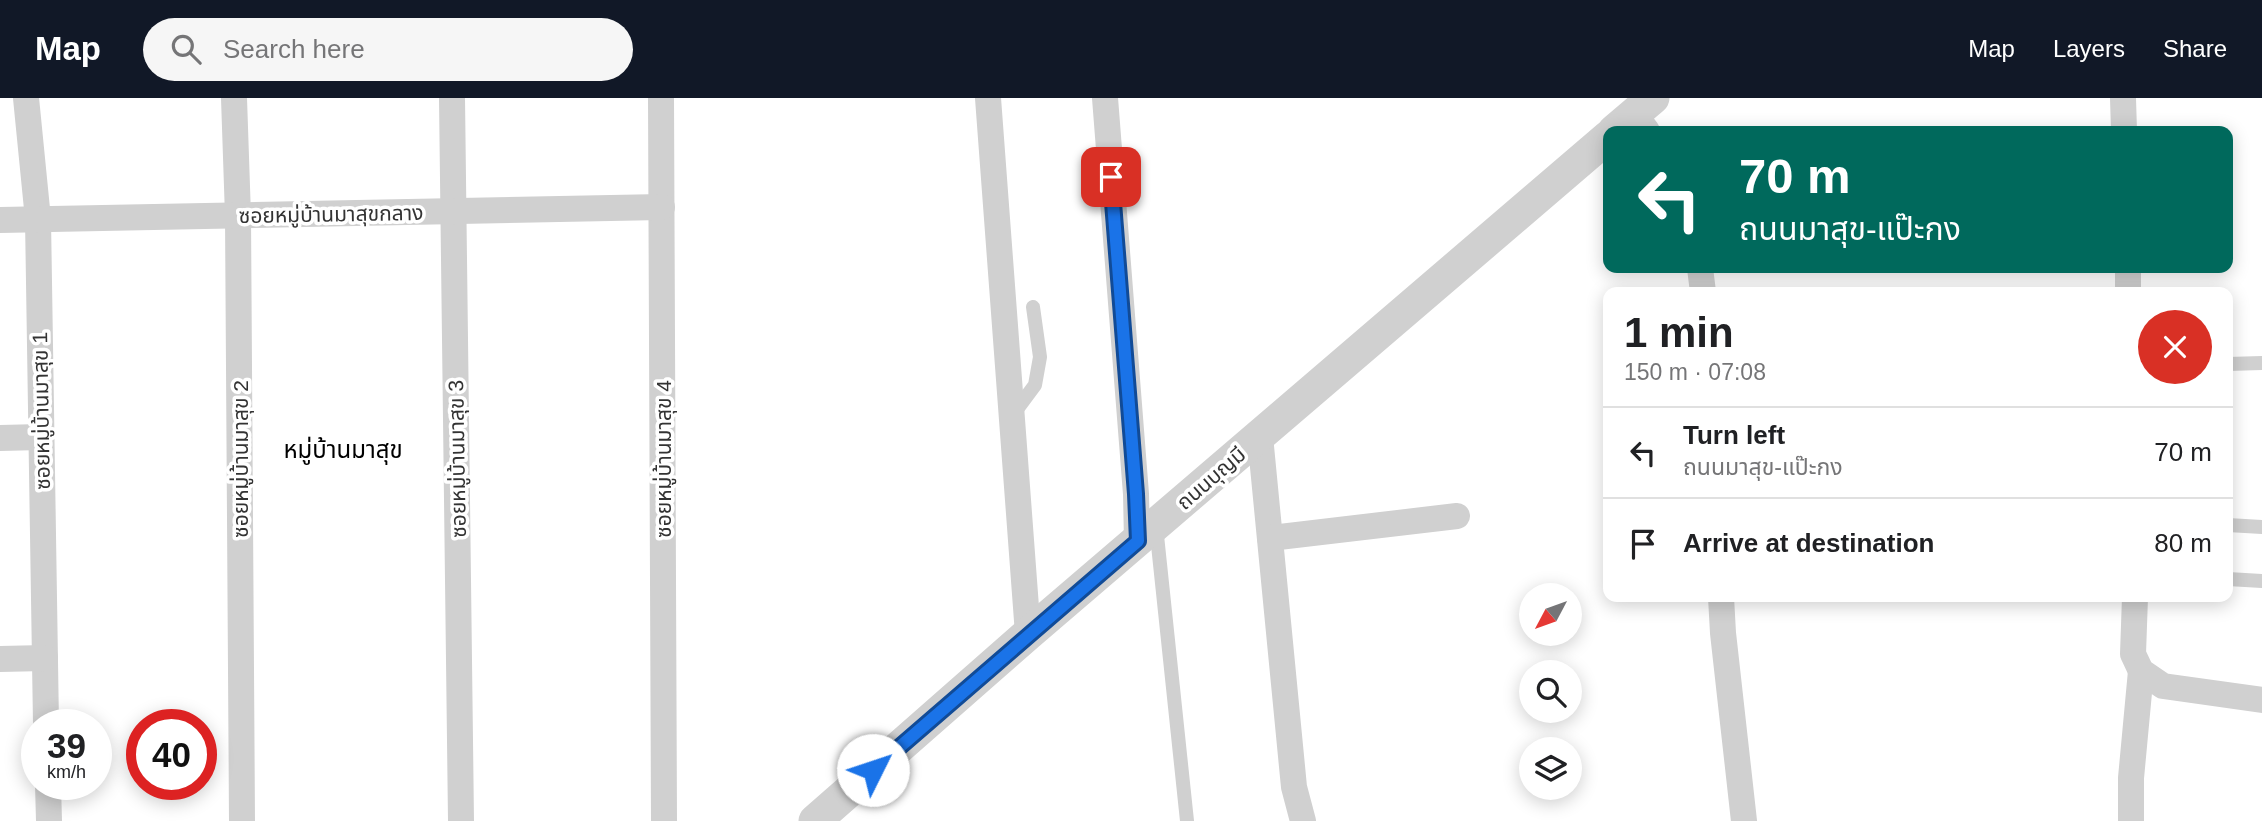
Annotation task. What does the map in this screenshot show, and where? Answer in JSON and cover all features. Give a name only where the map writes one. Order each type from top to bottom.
[{"type":"street","name":"ซอยหมู่บ้านมาสุข 1","points":[[26,98],[38,219],[46,709]]},
{"type":"street","name":"ซอยหมู่บ้านมาสุข 2","points":[[234,98],[238,216],[242,821]]},
{"type":"street","name":"ซอยหมู่บ้านมาสุข 3","points":[[452,98],[461,821]]},
{"type":"street","name":"ซอยหมู่บ้านมาสุข 4","points":[[661,98],[664,821]]},
{"type":"street","points":[[988,98],[1028,634]]},
{"type":"street","points":[[1105,98],[1136,494],[1147,533]]},
{"type":"street","points":[[2123,98],[2124,126]]},
{"type":"street","name":"ถนนบุญมี","points":[[815,821],[1028,634],[1603,140]]},
{"type":"street","name":"ซอยหมู่บ้านมาสุขกลาง","points":[[0,220],[662,207]]},
{"type":"street","points":[[1260,436],[1294,786],[1303,821]]},
{"type":"street","points":[[0,438],[41,437]]},
{"type":"street","points":[[1270,538],[1457,516]]},
{"type":"street","points":[[1721,602],[1744,821]]},
{"type":"street","points":[[2135,602],[2133,654],[2141,671],[2163,686],[2262,700]]},
{"type":"street","points":[[0,659],[45,658]]},
{"type":"street","points":[[2131,821],[2131,778],[2141,671]]},
{"type":"street","points":[[48,800],[49,821]]},
{"type":"lane","points":[[1011,417],[1035,385],[1040,357],[1034,307]]},
{"type":"lane","points":[[2233,364],[2262,363]]},
{"type":"lane","points":[[2233,525],[2262,527]]},
{"type":"lane","points":[[1147,533],[1187,821]]},
{"type":"lane","points":[[2233,579],[2262,580]]},
{"type":"district","name":"หมู่บ้านมาสุข","points":[[343,449]]},
{"type":"route","points":[[873,770],[1138,541],[1111,177]]}]
